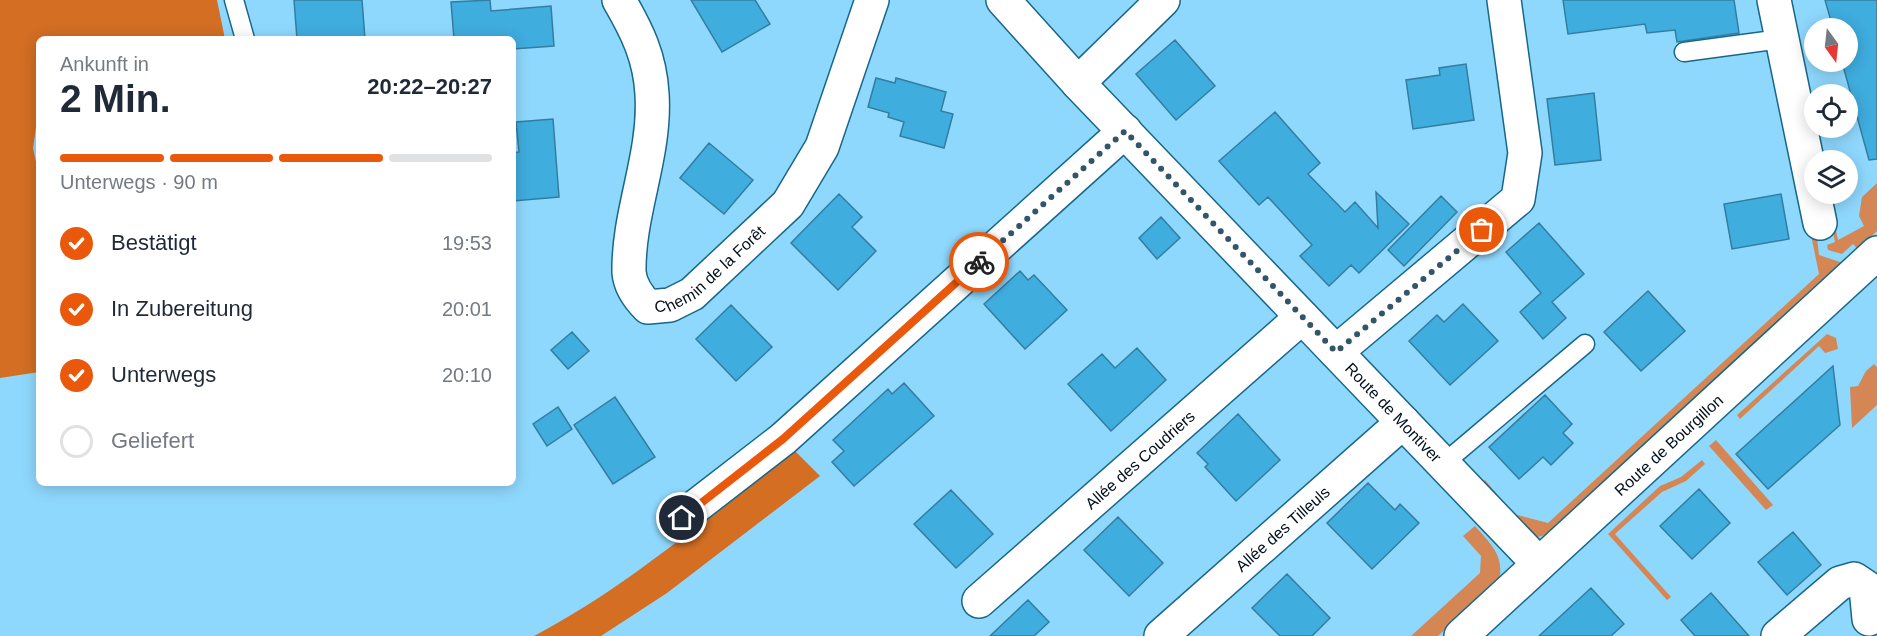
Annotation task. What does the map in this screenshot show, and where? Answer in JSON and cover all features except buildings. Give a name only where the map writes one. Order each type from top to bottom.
[{"type":"street","name":"Chemin de la Forêt","points":[[619,0],[641,37],[652,93],[650,150],[633,231],[629,273],[636,295],[648,307],[670,305],[692,294],[788,204],[822,147],[872,0]]},
{"type":"street","name":"Route de Montiver","points":[[1003,0],[1077,83],[1539,564]]},
{"type":"street","points":[[1077,83],[1163,0]]},
{"type":"street","points":[[1336,352],[1518,199],[1525,153],[1504,0]]},
{"type":"street","points":[[1774,0],[1820,223]]},
{"type":"street","points":[[682,518],[783,439],[1125,131]]},
{"type":"street","name":"Route de Bourgillon","points":[[1461,636],[1877,253]]},
{"type":"street","name":"Allée des Coudriers","points":[[979,601],[1302,317]]},
{"type":"street","name":"Allée des Tilleuls","points":[[1161,636],[1403,422]]},
{"type":"street","points":[[1778,636],[1840,583],[1854,579],[1866,588],[1872,625]]},
{"type":"lane","points":[[234,0],[244,36]]},
{"type":"lane","points":[[1684,52],[1781,39]]},
{"type":"lane","points":[[1443,464],[1585,344]]},
{"type":"shaded area","points":[[0,0],[217,0],[224,36],[36,36],[36,127],[33,148],[36,162],[36,372],[0,378]]},
{"type":"shaded area","points":[[1877,183],[1877,231],[1858,249],[1853,244],[1842,254],[1828,250],[1827,245],[1835,242],[1827,204],[1830,204],[1838,240],[1864,226],[1859,216],[1862,197]]},
{"type":"shaded area","points":[[1816,229],[1819,255],[1843,263],[1548,534],[1538,537],[1528,534],[1479,485],[1485,480],[1514,514],[1548,523],[1819,274],[1810,230]]},
{"type":"shaded area","points":[[1827,334],[1836,338],[1838,349],[1825,353],[1819,346],[1740,419],[1737,415]]},
{"type":"shaded area","points":[[1874,364],[1877,367],[1877,405],[1852,428],[1850,387],[1858,386],[1866,371]]},
{"type":"shaded area","points":[[1716,440],[1773,505],[1766,510],[1709,446]]},
{"type":"shaded area","points":[[793,449],[820,476],[667,593],[601,636],[534,636],[603,595],[636,572]]},
{"type":"shaded area","points":[[1702,460],[1705,464],[1686,481],[1662,492],[1615,534],[1671,597],[1667,600],[1608,534],[1660,486],[1681,477]]},
{"type":"shaded area","points":[[1475,526],[1495,550],[1500,564],[1499,580],[1438,636],[1411,636],[1480,573],[1481,556],[1463,536]]},
{"type":"way so far","points":[[979,262],[1125,131],[1336,352],[1482,230]]},
{"type":"route","points":[[682,518],[783,439],[979,262]]}]
